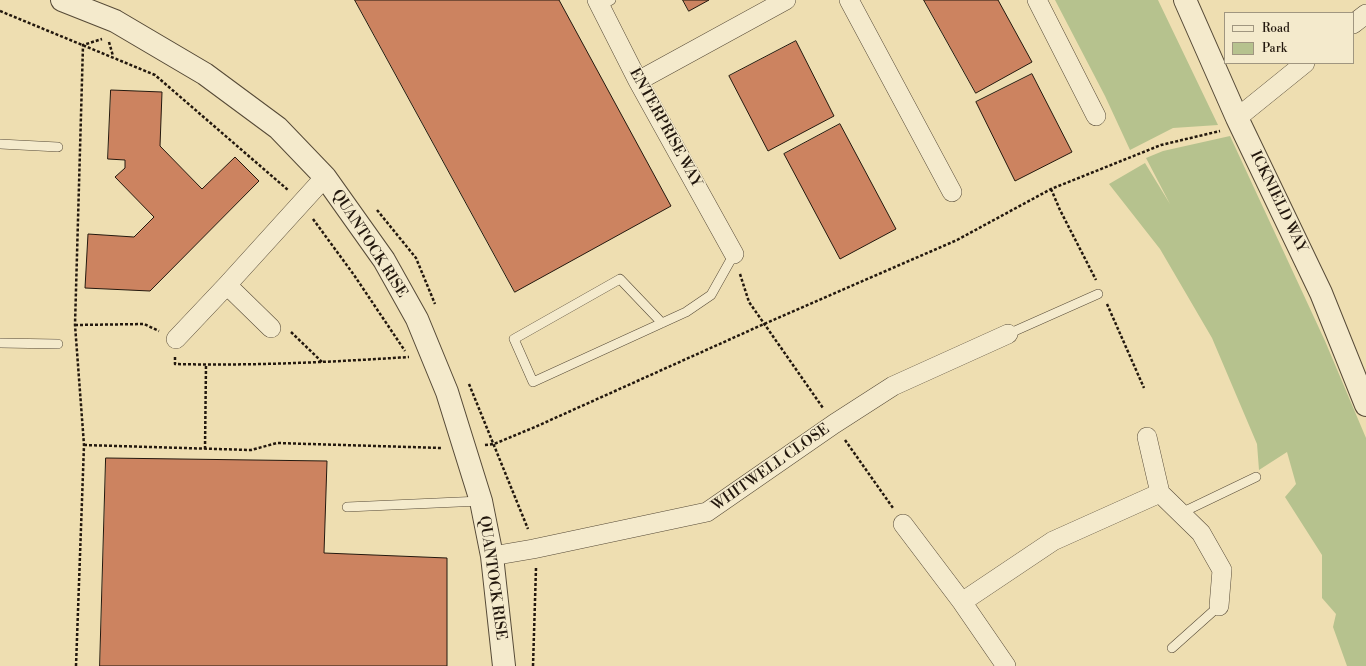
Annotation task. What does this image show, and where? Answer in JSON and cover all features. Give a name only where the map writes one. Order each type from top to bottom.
[{"type":"street","name":"QUANTOCK RISE","points":[[62,0],[115,20],[205,74],[278,128],[324,177],[384,260],[417,318],[447,392],[454,448],[481,501],[492,556],[504,666]]},
{"type":"street","points":[[638,81],[786,0]]},
{"type":"street","points":[[849,0],[952,192]]},
{"type":"street","points":[[1037,0],[1096,116]]},
{"type":"street","name":"ICKNIELD WAY","points":[[1185,0],[1237,118],[1322,293],[1366,405]]},
{"type":"street","name":"ENTERPRISE WAY","points":[[603,2],[638,81],[734,254]]},
{"type":"street","points":[[1354,23],[1366,14]]},
{"type":"street","points":[[1237,118],[1304,64]]},
{"type":"street","points":[[176,339],[227,285],[324,177]]},
{"type":"street","points":[[227,285],[271,328]]},
{"type":"street","name":"WHITWELL CLOSE","points":[[492,556],[533,549],[707,512],[834,424],[893,386],[1008,334]]},
{"type":"street","points":[[1147,437],[1160,493],[1201,532],[1222,570],[1219,606]]},
{"type":"street","points":[[962,602],[1053,541],[1160,493]]},
{"type":"street","points":[[903,524],[962,602],[1006,666]]},
{"type":"lane","points":[[0,144],[58,147]]},
{"type":"lane","points":[[662,323],[620,279],[514,340],[533,382],[662,323],[686,312],[711,295],[734,254]]},
{"type":"lane","points":[[1008,334],[1098,294]]},
{"type":"lane","points":[[0,343],[58,344]]},
{"type":"lane","points":[[1181,513],[1256,476]]},
{"type":"lane","points":[[347,507],[481,501]]},
{"type":"lane","points":[[1172,648],[1219,606]]},
{"type":"path","points":[[0,11],[155,75],[294,194],[354,275],[409,357],[412,364]]},
{"type":"path","points":[[83,45],[107,37],[113,57]]},
{"type":"path","points":[[76,666],[84,445],[75,325],[83,45]]},
{"type":"path","points":[[84,445],[251,450],[277,443],[454,448],[494,444],[957,240],[1051,189],[1160,145],[1224,130],[1237,118]]},
{"type":"path","points":[[734,254],[749,302],[903,524]]},
{"type":"path","points":[[75,325],[144,324],[176,339],[175,364],[206,365],[322,363],[409,357]]},
{"type":"path","points":[[271,328],[283,325],[322,363]]},
{"type":"path","points":[[205,449],[206,365]]},
{"type":"path","points":[[442,441],[454,448]]},
{"type":"path","points":[[533,666],[536,563]]},
{"type":"green space","points":[[1055,0],[1158,0],[1218,125],[1173,128],[1130,150],[1105,96]]},
{"type":"green space","points":[[1230,136],[1325,341],[1366,438],[1366,666],[1347,666],[1333,627],[1336,614],[1322,598],[1322,555],[1285,497],[1296,484],[1287,452],[1259,470],[1257,444],[1212,338],[1160,249],[1109,184],[1145,163],[1170,204],[1146,158],[1163,151]]},
{"type":"building","points":[[355,0],[559,0],[671,206],[515,292]]},
{"type":"building","points":[[683,0],[709,0],[689,11]]},
{"type":"building","points":[[924,0],[998,0],[1032,62],[976,93]]},
{"type":"building","points":[[796,41],[834,116],[768,151],[729,76]]},
{"type":"building","points":[[1032,74],[1072,152],[1015,181],[976,102]]},
{"type":"building","points":[[111,90],[162,92],[160,146],[202,189],[235,157],[259,181],[150,291],[85,288],[88,234],[134,237],[154,217],[115,177],[125,168],[125,160],[108,159]]},
{"type":"building","points":[[840,124],[896,229],[840,259],[784,154]]},
{"type":"building","points":[[106,458],[327,461],[324,553],[447,558],[447,666],[100,666]]}]
